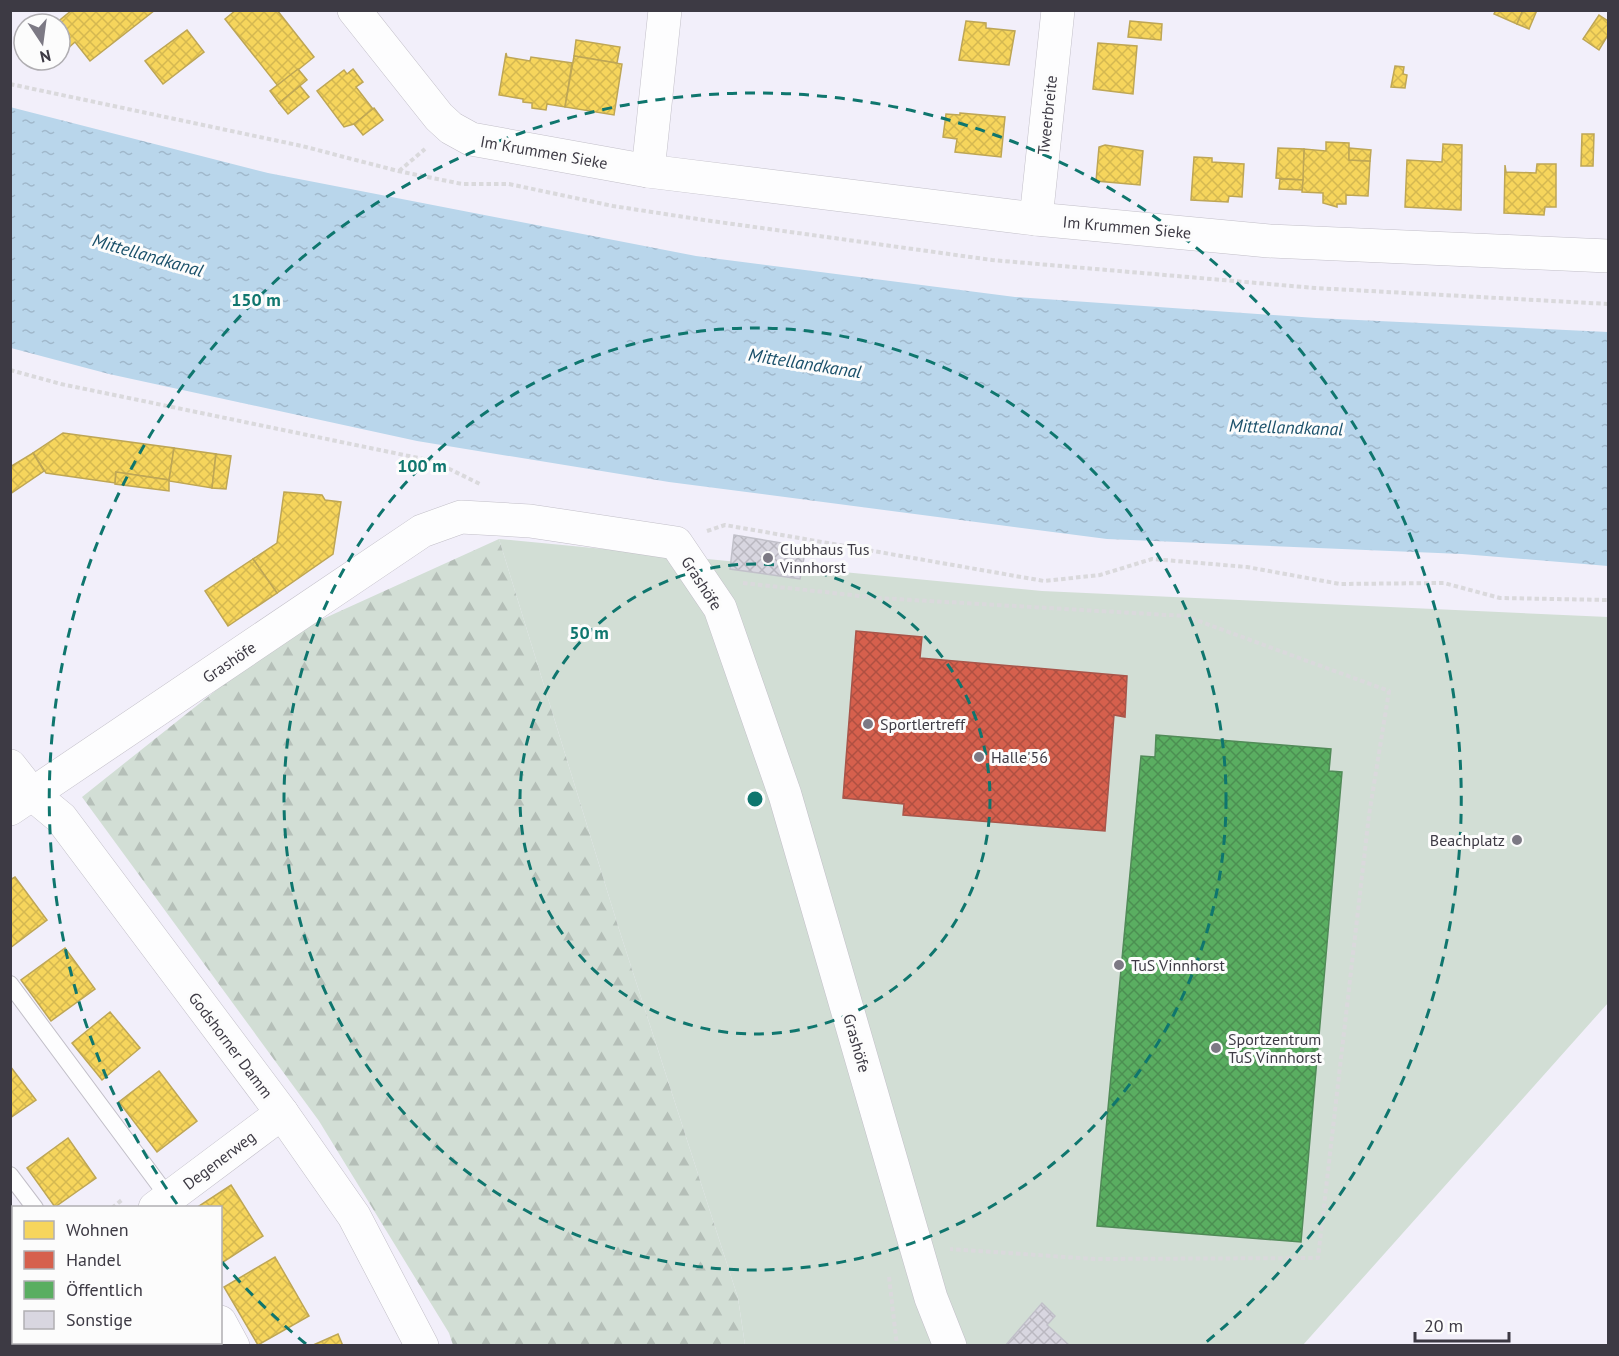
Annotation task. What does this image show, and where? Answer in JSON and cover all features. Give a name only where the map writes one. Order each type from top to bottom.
[{"type":"street","name":"Im Krummen Sieke","points":[[354,10],[439,117],[451,128],[471,139],[648,171],[1036,219],[1269,241],[1608,256]]},
{"type":"street","points":[[648,171],[665,10]]},
{"type":"street","name":"Tweerbreite","points":[[1036,219],[1058,10]]},
{"type":"street","name":"Grashöfe","points":[[21,801],[422,531],[461,517],[530,521],[676,543],[720,608],[785,795],[931,1298],[950,1346]]},
{"type":"street","name":"Godshorner Damm","points":[[10,766],[21,801],[61,818],[282,1113],[354,1216],[422,1346]]},
{"type":"street","name":"Degenerweg","points":[[162,1203],[282,1113]]},
{"type":"street","points":[[222,1326],[233,1346]]},
{"type":"lane","points":[[10,984],[162,1203]]},
{"type":"lane","points":[[10,1175],[33,1206]]},
{"type":"path","points":[[10,370],[61,384],[433,461],[485,486]]},
{"type":"path","points":[[676,543],[725,525],[1044,581],[1100,575],[1152,559],[1247,567],[1340,584],[1444,583],[1500,598],[1608,600]]},
{"type":"path","points":[[700,579],[878,598],[1185,616],[1389,691],[1369,815],[1318,1258],[1095,1259],[916,1246]]},
{"type":"green space","name":"TuS Vinnhorst","points":[[499,539],[1042,591],[1608,617],[1608,1003],[1303,1345],[745,1345],[738,1298],[618,926]]},
{"type":"green space","points":[[499,539],[618,926],[738,1298],[745,1345],[453,1345],[449,1333],[319,1121],[82,797],[283,637]]},
{"type":"water","name":"Mittellandkanal","points":[[10,107],[268,173],[696,256],[1015,297],[1316,318],[1608,332],[1608,566],[1462,554],[1107,539],[669,482],[417,441],[109,374],[11,348]]},
{"type":"building: Wohnen","points":[[72,10],[155,10],[90,61],[75,42],[72,45],[72,12],[70,12]]},
{"type":"building: Wohnen","points":[[236,10],[277,10],[314,57],[278,86],[225,19]]},
{"type":"building: Wohnen","points":[[1496,10],[1523,10],[1517,24],[1494,14]]},
{"type":"building: Wohnen","points":[[1523,10],[1537,10],[1529,29],[1517,24]]},
{"type":"building: Wohnen","points":[[1599,15],[1608,21],[1608,35],[1599,50],[1583,39]]},
{"type":"building: Wohnen","points":[[966,21],[986,23],[986,28],[1015,31],[1009,65],[959,60]]},
{"type":"building: Wohnen","points":[[1130,21],[1162,24],[1161,40],[1128,37]]},
{"type":"building: Wohnen","points":[[187,30],[204,52],[163,84],[145,61]]},
{"type":"building: Wohnen","points":[[576,40],[620,47],[617,63],[574,56]]},
{"type":"building: Wohnen","points":[[1098,43],[1137,46],[1133,94],[1093,89]]},
{"type":"building: Wohnen","points":[[506,53],[507,57],[530,61],[531,57],[572,63],[565,107],[547,104],[546,110],[532,108],[532,103],[523,102],[523,99],[499,95]]},
{"type":"building: Wohnen","points":[[574,56],[622,64],[614,115],[565,107]]},
{"type":"building: Wohnen","points":[[1395,66],[1404,67],[1403,74],[1407,75],[1405,88],[1391,87]]},
{"type":"building: Wohnen","points":[[298,69],[307,80],[279,103],[270,91]]},
{"type":"building: Wohnen","points":[[353,69],[363,82],[356,87],[373,109],[354,124],[344,127],[317,91],[344,70],[347,74]]},
{"type":"building: Wohnen","points":[[300,86],[309,97],[288,114],[279,103]]},
{"type":"building: Wohnen","points":[[374,108],[383,120],[363,135],[354,124]]},
{"type":"building: Wohnen","points":[[960,113],[1005,117],[1001,157],[955,152],[957,139],[943,137],[946,114],[960,115]]},
{"type":"building: Wohnen","points":[[1582,134],[1594,134],[1593,166],[1581,166]]},
{"type":"building: Wohnen","points":[[1326,142],[1349,143],[1349,160],[1370,161],[1368,196],[1346,195],[1346,204],[1337,204],[1337,207],[1323,203],[1323,193],[1302,192],[1304,149],[1326,151]]},
{"type":"building: Wohnen","points":[[1443,144],[1462,145],[1461,210],[1405,207],[1407,160],[1442,162]]},
{"type":"building: Wohnen","points":[[1105,145],[1143,151],[1140,185],[1096,181],[1099,147]]},
{"type":"building: Wohnen","points":[[1278,148],[1304,149],[1303,180],[1276,178]]},
{"type":"building: Wohnen","points":[[1349,148],[1371,150],[1370,161],[1349,160]]},
{"type":"building: Wohnen","points":[[1194,157],[1212,158],[1212,162],[1244,164],[1242,197],[1229,196],[1228,202],[1191,200]]},
{"type":"building: Wohnen","points":[[1537,164],[1556,164],[1556,207],[1545,207],[1544,215],[1504,213],[1505,165],[1506,172],[1536,173]]},
{"type":"building: Wohnen","points":[[1280,179],[1303,180],[1302,190],[1279,189]]},
{"type":"building: Wohnen","points":[[63,433],[174,448],[169,480],[116,472],[115,483],[46,473],[33,453]]},
{"type":"building: Wohnen","points":[[174,448],[216,454],[212,488],[169,481]]},
{"type":"building: Wohnen","points":[[33,453],[44,471],[10,494],[10,467]]},
{"type":"building: Wohnen","points":[[216,454],[231,456],[226,489],[212,488]]},
{"type":"building: Wohnen","points":[[116,472],[169,480],[169,491],[115,484]]},
{"type":"building: Wohnen","points":[[284,492],[322,495],[325,500],[341,502],[333,554],[277,593],[253,559],[277,543]]},
{"type":"building: Wohnen","points":[[253,559],[277,593],[228,626],[205,591]]},
{"type":"building: Wohnen","points":[[15,877],[47,920],[10,948],[10,880]]},
{"type":"building: Wohnen","points":[[65,948],[95,989],[51,1021],[21,980]]},
{"type":"building: Wohnen","points":[[110,1012],[140,1048],[102,1080],[72,1043]]},
{"type":"building: Wohnen","points":[[10,1066],[36,1100],[10,1118]]},
{"type":"building: Wohnen","points":[[159,1071],[197,1121],[157,1152],[119,1102]]},
{"type":"building: Wohnen","points":[[68,1138],[96,1178],[54,1206],[27,1168]]},
{"type":"building: Wohnen","points":[[231,1185],[263,1236],[222,1263],[222,1206],[199,1206]]},
{"type":"building: Wohnen","points":[[275,1257],[309,1316],[258,1345],[224,1287]]},
{"type":"building: Wohnen","points":[[338,1334],[343,1346],[311,1346]]},
{"type":"building: Handel","name":"Halle'56","points":[[856,631],[922,637],[920,658],[1127,676],[1125,717],[1114,715],[1105,831],[903,815],[904,804],[843,798]]},
{"type":"building: Öffentlich","name":"Sportzentrum TuS Vinnhorst","points":[[1156,735],[1331,749],[1329,771],[1342,772],[1301,1242],[1097,1226],[1141,756],[1155,757]]},
{"type":"building: Sonstige","name":"Clubhaus Tus Vinnhorst","points":[[734,535],[806,547],[800,579],[730,569]]},
{"type":"building: Sonstige","points":[[1042,1303],[1055,1316],[1047,1325],[1070,1346],[1005,1346]]},
{"type":"place","name":"Clubhaus Tus Vinnhorst","points":[[768,558]]},
{"type":"place","name":"Sportlertreff","points":[[868,724]]},
{"type":"place","name":"Halle'56","points":[[979,757]]},
{"type":"place","name":"Beachplatz","points":[[1517,840]]},
{"type":"place","name":"TuS Vinnhorst","points":[[1119,965]]},
{"type":"place","name":"Sportzentrum TuS Vinnhorst","points":[[1216,1048]]}]
